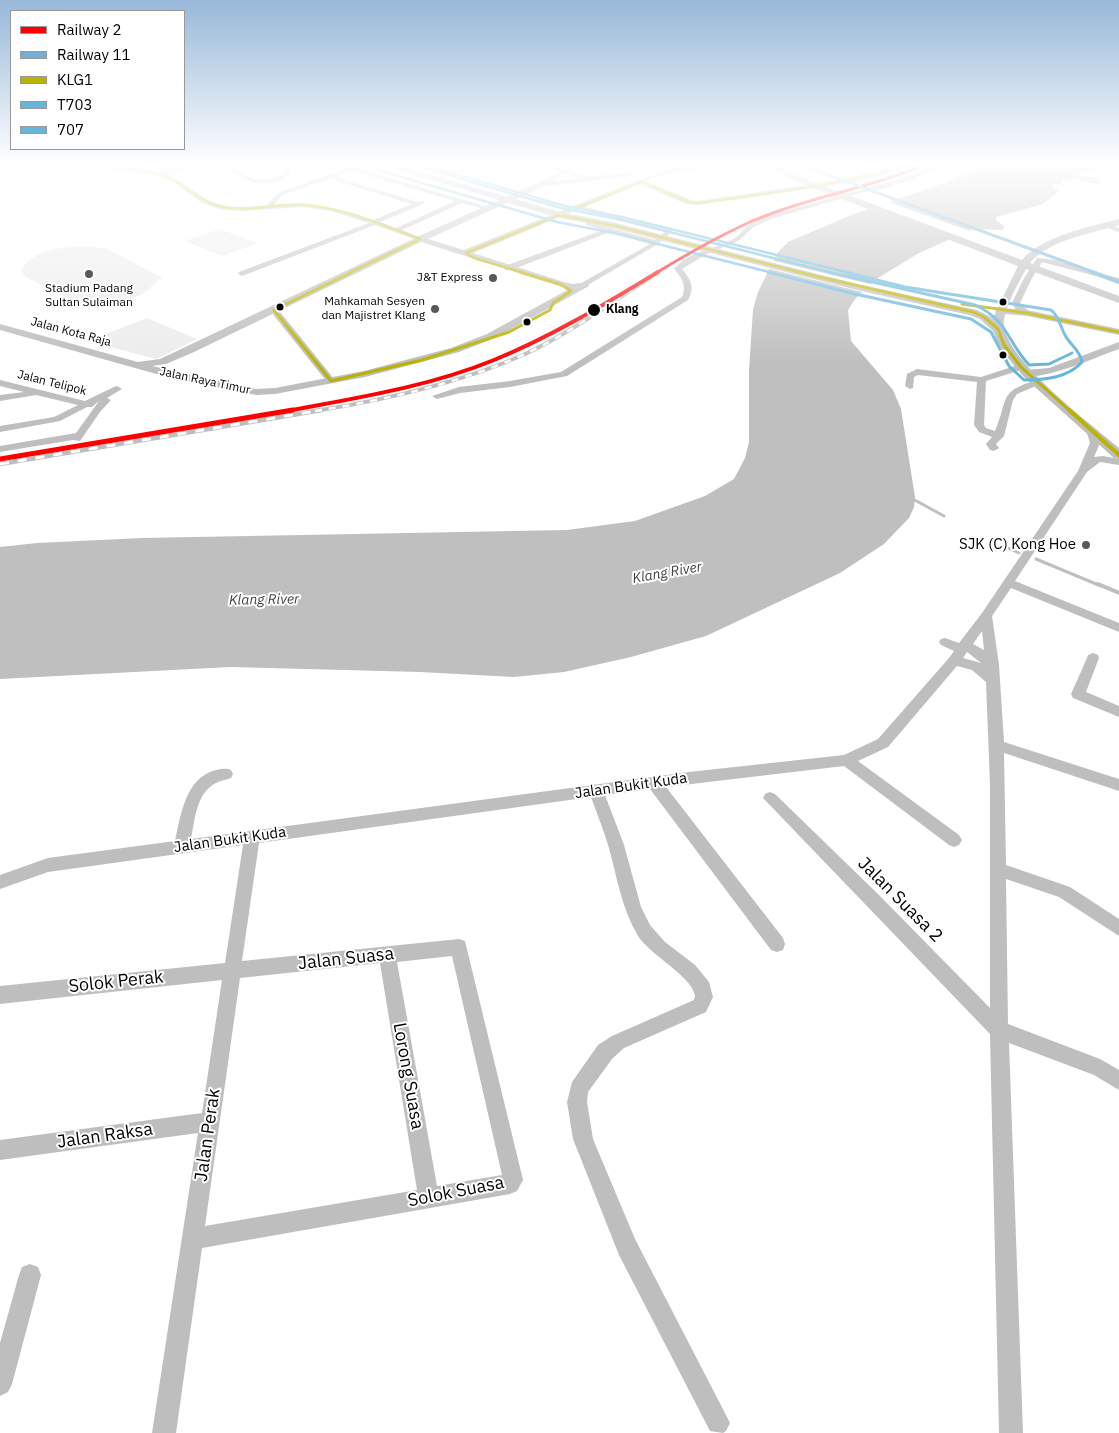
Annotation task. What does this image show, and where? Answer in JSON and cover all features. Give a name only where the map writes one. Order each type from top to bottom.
[{"type":"highway","points":[[626,230],[896,296],[935,302],[991,304],[1007,298]]},
{"type":"highway","points":[[936,230],[1119,298]]},
{"type":"highway","points":[[1096,230],[1046,247],[1031,256],[1016,278],[1000,310],[998,329],[1004,345],[1024,370],[1119,455]]},
{"type":"highway","points":[[1061,275],[1119,291]]},
{"type":"highway","points":[[935,302],[979,314],[998,329]]},
{"type":"highway","points":[[955,303],[1000,310]]},
{"type":"main road","points":[[135,364],[162,362],[190,350],[440,230]]},
{"type":"main road","points":[[405,247],[426,244],[470,255],[526,230]]},
{"type":"main road","points":[[420,239],[508,268],[565,290]]},
{"type":"main road","name":"Jalan Raya Timur","points":[[135,364],[167,374],[256,392],[276,391],[374,372],[455,350],[491,336],[565,290],[586,284]]},
{"type":"main road","points":[[1000,310],[1027,313],[1119,332]]},
{"type":"main road","name":"Jalan Kota Raja","points":[[0,327],[135,364]]},
{"type":"main road","points":[[1024,370],[1051,371],[1084,356],[1119,345]]},
{"type":"main road","points":[[167,374],[166,369],[190,350]]},
{"type":"street","points":[[242,274],[355,230]]},
{"type":"street","points":[[395,230],[420,239]]},
{"type":"street","points":[[508,268],[608,230]]},
{"type":"street","points":[[622,230],[656,243]]},
{"type":"street","points":[[586,284],[656,243],[670,231],[665,230]]},
{"type":"street","points":[[437,396],[459,390],[535,380],[564,374],[685,298],[688,292],[688,282],[678,269],[702,253],[738,239],[747,230]]},
{"type":"street","points":[[1029,259],[1051,259],[1119,279]]},
{"type":"street","points":[[1027,313],[1019,308],[1016,302],[1040,260],[1056,262],[1091,274],[1119,279]]},
{"type":"street","points":[[274,310],[331,381]]},
{"type":"street","points":[[910,386],[910,376],[917,372],[982,380],[1011,369],[1024,370]]},
{"type":"street","points":[[982,380],[979,425],[982,430],[999,436]]},
{"type":"street","name":"Jalan Telipok","points":[[0,382],[92,407]]},
{"type":"street","points":[[994,448],[991,444],[999,436],[1008,398],[1017,389],[1038,383]]},
{"type":"street","points":[[0,429],[57,419],[92,407],[117,389]]},
{"type":"street","points":[[0,398],[39,392]]},
{"type":"street","points":[[0,449],[77,437],[92,407]]},
{"type":"street","name":"Jalan Bukit Kuda","points":[[0,882],[48,865],[654,783],[846,760],[883,743],[912,712],[960,652],[1084,471],[1095,443],[1091,430]]},
{"type":"street","points":[[1084,471],[1092,460],[1100,458],[1119,462]]},
{"type":"street","points":[[1008,583],[1119,628]]},
{"type":"street","points":[[986,616],[992,672],[996,745],[999,1030],[1011,1433]]},
{"type":"street","points":[[945,642],[976,666],[992,672]]},
{"type":"street","points":[[960,652],[978,652],[992,672]]},
{"type":"street","points":[[1093,658],[1078,694],[1119,712]]},
{"type":"street","points":[[996,745],[1119,785]]},
{"type":"street","points":[[846,760],[954,840]]},
{"type":"street","points":[[182,846],[195,794],[214,775],[226,774]]},
{"type":"street","points":[[654,783],[777,944]]},
{"type":"street","points":[[596,791],[616,846],[626,891],[638,917],[651,941],[702,983],[706,991],[706,999],[700,1006],[618,1042],[606,1052],[579,1089],[577,1102],[583,1139],[627,1247],[718,1423]]},
{"type":"street","name":"Jalan Suasa 2","points":[[770,798],[873,900],[999,1030]]},
{"type":"street","name":"Jalan Perak","points":[[164,1433],[252,837]]},
{"type":"street","points":[[997,869],[1064,892],[1119,928]]},
{"type":"street","name":"Jalan Suasa","points":[[232,970],[459,947]]},
{"type":"street","name":"Solok Suasa","points":[[192,1239],[510,1184],[513,1180],[459,947]]},
{"type":"street","name":"Lorong Suasa","points":[[387,954],[429,1198]]},
{"type":"street","name":"Solok Perak","points":[[0,995],[232,970]]},
{"type":"street","points":[[999,1030],[1100,1068],[1119,1081]]},
{"type":"street","name":"Jalan Raksa","points":[[0,1150],[210,1122]]},
{"type":"street","points":[[0,1384],[30,1274]]},
{"type":"shaded area","points":[[222,230],[258,243],[222,256],[185,241]]},
{"type":"shaded area","name":"Stadium Padang Sultan Sulaiman","points":[[89,246],[107,249],[163,278],[142,294],[125,301],[95,304],[80,302],[53,291],[24,276],[21,271],[33,257],[42,253],[61,248]]},
{"type":"shaded area","points":[[147,318],[197,339],[156,359],[88,341]]},
{"type":"water","name":"Klang River","points":[[816,230],[971,230],[919,253],[878,278],[855,299],[848,310],[851,341],[893,390],[901,409],[915,497],[914,507],[909,518],[884,544],[840,573],[706,636],[631,657],[564,672],[514,677],[420,672],[230,667],[0,679],[0,547],[37,543],[142,538],[567,530],[635,521],[705,496],[734,479],[745,458],[749,442],[749,371],[753,309],[758,292],[777,253],[788,242]]},
{"type":"pier","points":[[927,230],[967,230],[973,232],[956,241]]},
{"type":"pier","points":[[770,260],[874,285],[866,293],[766,268]]},
{"type":"waterway","points":[[911,498],[944,516]]},
{"type":"waterway","points":[[1004,546],[1019,553]]},
{"type":"waterway","points":[[1036,559],[1101,586]]},
{"type":"waterway","points":[[1098,584],[1119,593]]},
{"type":"railway","points":[[315,411],[421,390],[447,383],[523,355],[558,337],[658,272]]},
{"type":"railway","points":[[0,464],[322,410]]},
{"type":"rail line","name":"2","points":[[0,459],[273,414],[378,394],[424,383],[492,361],[520,349],[586,315],[660,271],[736,230]]},
{"type":"rail line","name":"11","points":[[978,230],[1119,282]]},
{"type":"transit line","name":"KLG1","points":[[395,230],[420,239]]},
{"type":"transit line","name":"KLG1","points":[[466,253],[523,230]]},
{"type":"transit line","name":"T703","points":[[598,230],[855,294],[971,319],[991,332],[1009,366],[1024,380],[1056,377],[1078,367],[1082,362],[1079,352],[1067,338],[1056,315],[1051,310],[905,287],[674,230]]},
{"type":"transit line","name":"KLG1","points":[[631,230],[857,287],[973,312],[984,317],[998,329],[1004,345],[1021,367],[1119,455]]},
{"type":"transit line","name":"707","points":[[661,230],[859,280],[975,305],[988,311],[1003,324],[1017,352],[1029,365],[1049,364],[1072,353]]},
{"type":"transit line","name":"KLG1","points":[[420,239],[274,310],[331,381],[422,360],[509,332],[550,310],[553,303],[571,291],[562,285],[474,258],[466,253]]},
{"type":"transit line","name":"KLG1","points":[[962,304],[1027,313],[1119,332]]},
{"type":"place","name":"Stadium Padang Sultan Sulaiman","points":[[89,274]]},
{"type":"place","name":"J&T Express","points":[[493,278]]},
{"type":"place","name":"Mahkamah Sesyen dan Majistret Klang","points":[[435,309]]},
{"type":"place","name":"Klang","points":[[594,310]]},
{"type":"place","name":"SJK (C) Kong Hoe","points":[[1086,545]]}]
